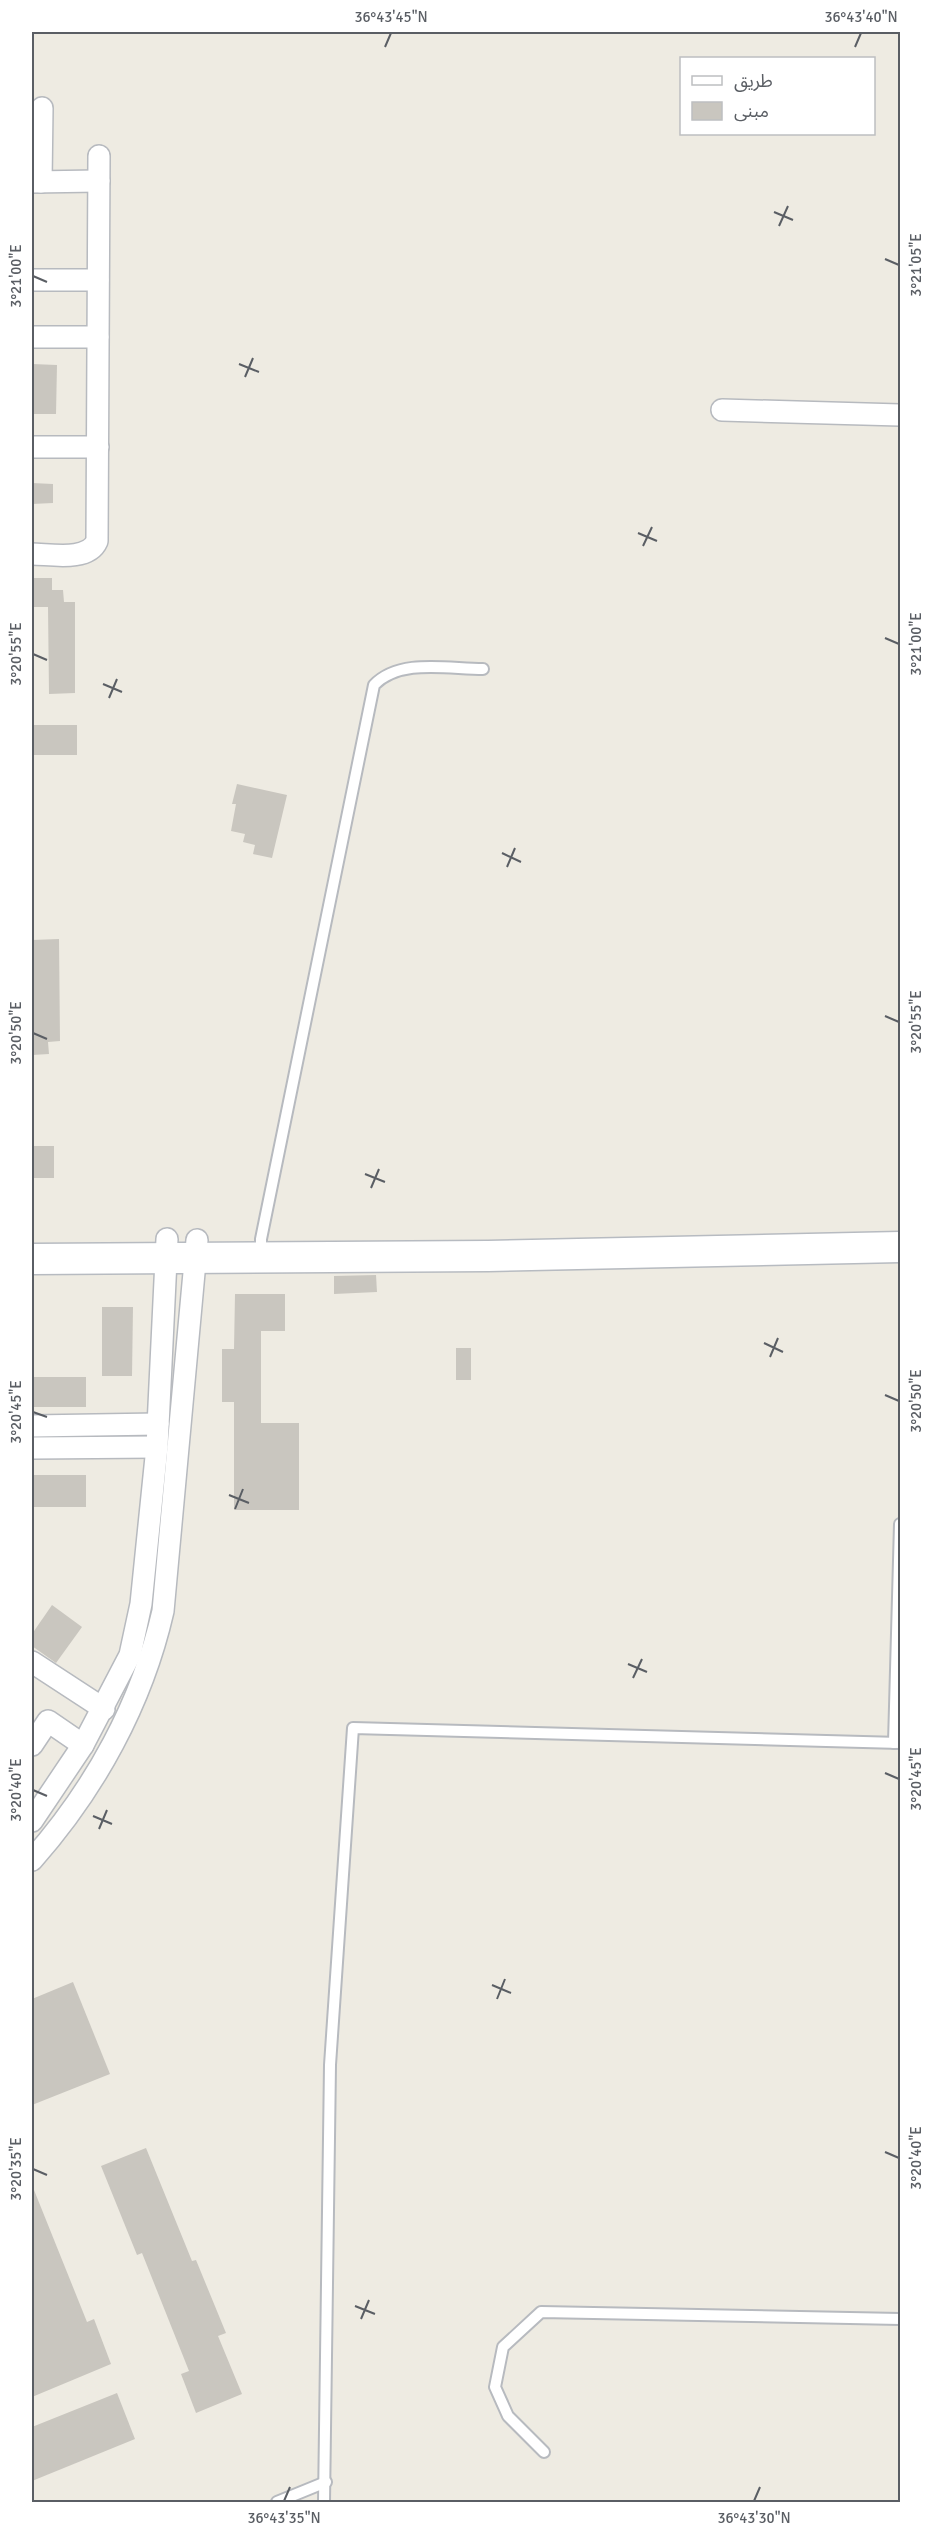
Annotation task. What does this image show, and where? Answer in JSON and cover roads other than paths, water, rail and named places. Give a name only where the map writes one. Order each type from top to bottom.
[{"type":"main road","points":[[261,1248],[900,1228]]},
{"type":"main road","points":[[32,1241],[197,1249],[900,1247]]},
{"type":"main road","points":[[32,1259],[167,1248]]},
{"type":"street","points":[[42,108],[36,182],[99,181]]},
{"type":"street","points":[[32,554],[82,554],[95,546],[98,536],[99,156]]},
{"type":"street","points":[[32,280],[98,280]]},
{"type":"street","points":[[32,337],[98,337]]},
{"type":"street","points":[[722,410],[900,415]]},
{"type":"street","points":[[32,447],[98,447]]},
{"type":"street","points":[[32,1821],[83,1745],[104,1709],[130,1655],[141,1604],[157,1447],[167,1248]]},
{"type":"street","points":[[32,1860],[79,1800],[108,1752],[135,1701],[152,1657],[163,1611],[197,1249]]},
{"type":"street","points":[[32,1426],[158,1424]]},
{"type":"street","points":[[32,1448],[157,1447]]},
{"type":"street","points":[[32,1662],[104,1709]]},
{"type":"street","points":[[32,1744],[48,1721],[83,1745]]},
{"type":"lane","points":[[261,1248],[374,685],[385,674],[400,668],[483,669]]},
{"type":"lane","points":[[324,2502],[330,2065],[353,1728],[897,1743],[900,1524]]},
{"type":"lane","points":[[543,2452],[508,2416],[495,2387],[503,2347],[541,2312],[900,2319]]},
{"type":"lane","points":[[277,2502],[326,2482]]}]
